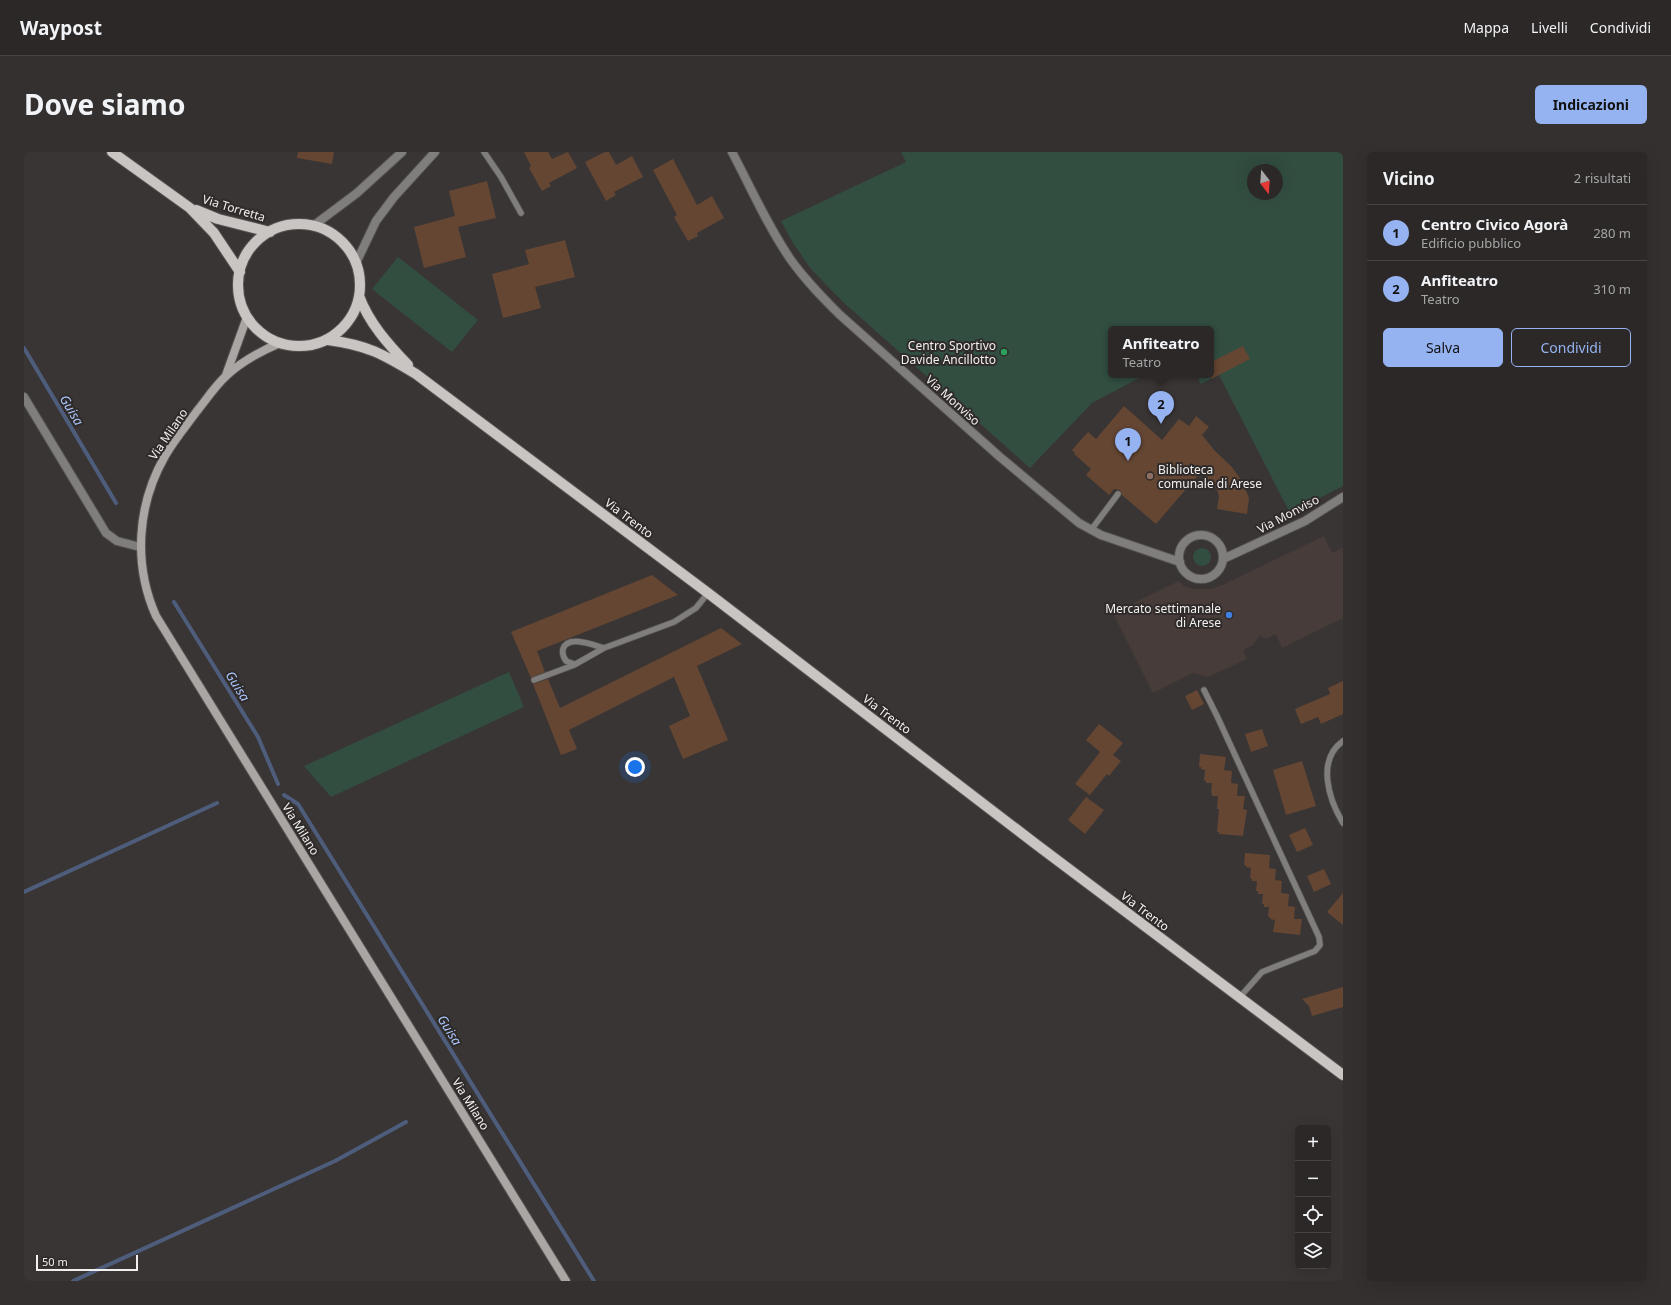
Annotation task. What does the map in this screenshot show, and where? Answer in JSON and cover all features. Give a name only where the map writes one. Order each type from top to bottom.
[{"type":"main road","name":"Via Torretta","points":[[112,152],[190,208],[214,233],[240,272]]},
{"type":"main road","name":"Via Torretta","points":[[190,208],[218,219],[270,232]]},
{"type":"main road","points":[[291,225],[314,226],[331,233],[346,246],[356,263],[360,277],[359,296],[356,307],[348,322],[328,340],[304,346],[292,346],[280,343],[261,333],[247,317],[242,307],[239,295],[238,283],[240,272],[250,249],[262,237],[270,232],[291,225]]},
{"type":"main road","name":"Via Trento","points":[[359,296],[380,334],[416,374]]},
{"type":"main road","name":"Via Trento","points":[[328,340],[367,347],[416,374],[708,593],[1030,841],[1343,1075]]},
{"type":"street","points":[[314,226],[357,193],[402,152]]},
{"type":"street","points":[[356,263],[376,221],[394,197],[435,152]]},
{"type":"street","name":"Via Monviso","points":[[732,152],[790,259],[821,296],[877,348],[1006,463],[1072,518],[1091,530],[1180,562]]},
{"type":"street","points":[[225,376],[247,317]]},
{"type":"street","points":[[225,376],[256,354],[280,343]]},
{"type":"street","name":"Via Milano","points":[[225,376],[178,435],[160,466],[147,502],[142,526],[140,547],[145,586],[156,616],[566,1281]]},
{"type":"street","points":[[24,398],[106,533],[118,541],[140,547]]},
{"type":"street","name":"Via Monviso","points":[[1223,559],[1305,521],[1343,497]]},
{"type":"street","points":[[1200,535],[1213,539],[1222,549],[1222,565],[1215,574],[1204,579],[1199,579],[1189,575],[1180,562],[1180,552],[1188,540],[1200,535]]},
{"type":"street","name":"Via Monviso","points":[[1222,549],[1244,550]]},
{"type":"street","points":[[1162,556],[1180,552]]},
{"type":"lane","points":[[484,152],[501,177],[521,213]]},
{"type":"lane","points":[[1091,530],[1106,508],[1118,494]]},
{"type":"lane","points":[[534,680],[574,665],[604,648],[684,617],[696,608],[708,593]]},
{"type":"lane","points":[[574,665],[566,661],[563,650],[564,646],[570,643],[582,642],[604,648]]},
{"type":"lane","points":[[1204,690],[1315,930],[1320,945],[1315,951],[1262,972],[1239,998]]},
{"type":"lane","points":[[1343,741],[1331,753],[1328,764],[1327,781],[1333,803],[1343,823]]},
{"type":"shaded area","name":"Mercato settimanale di Arese","points":[[1324,536],[1332,553],[1343,548],[1343,618],[1282,648],[1276,634],[1266,639],[1260,635],[1253,645],[1243,650],[1247,659],[1208,677],[1193,673],[1153,693],[1113,613],[1179,581],[1184,586],[1193,589],[1211,589],[1220,586]]},
{"type":"green space","name":"Centro Sportivo Davide Ancillotto","points":[[901,152],[1343,152],[1343,486],[1290,513],[1219,375],[1214,378],[1214,326],[1108,326],[1108,378],[1139,378],[1092,403],[1030,468],[843,302],[811,269],[793,243],[781,221],[906,162]]},
{"type":"green space","points":[[398,257],[478,320],[452,352],[372,289]]},
{"type":"green space","name":"Centro Sportivo Davide Ancillotto","points":[[1198,378],[1213,378],[1201,384]]},
{"type":"green space","points":[[1202,548],[1208,551],[1211,557],[1208,563],[1202,566],[1196,563],[1193,557],[1196,551]]},
{"type":"green space","points":[[509,672],[524,707],[331,797],[304,766]]},
{"type":"building","points":[[298,152],[334,152],[332,164],[297,158]]},
{"type":"building","points":[[524,152],[548,152],[552,159],[568,152],[577,168],[549,183],[551,186],[542,191],[529,168],[531,166]]},
{"type":"building","points":[[605,152],[609,152],[616,165],[632,156],[643,177],[614,192],[616,195],[606,201],[585,162]]},
{"type":"building","points":[[673,159],[697,205],[712,196],[724,218],[697,233],[698,236],[688,241],[674,217],[677,215],[653,170]]},
{"type":"building","points":[[487,181],[496,218],[458,227],[466,257],[424,268],[414,227],[455,216],[449,191]]},
{"type":"building","points":[[565,240],[575,277],[535,287],[541,308],[503,318],[492,274],[529,264],[525,250]]},
{"type":"building","points":[[1243,346],[1250,359],[1214,377],[1214,360]]},
{"type":"building","points":[[1124,406],[1162,440],[1179,419],[1189,426],[1196,416],[1209,427],[1202,435],[1215,451],[1231,466],[1242,481],[1249,498],[1247,514],[1217,509],[1219,497],[1217,489],[1200,473],[1156,524],[1122,495],[1120,490],[1114,489],[1109,495],[1086,475],[1091,469],[1074,454],[1075,453],[1072,450],[1088,432],[1096,439]]},
{"type":"building","points":[[652,575],[678,595],[537,651],[545,672],[531,678],[511,632]]},
{"type":"building","points":[[721,628],[742,644],[697,666],[728,740],[683,759],[669,726],[690,716],[674,677],[569,730],[577,749],[561,755],[533,684],[548,679],[560,708]]},
{"type":"building","points":[[1343,681],[1343,714],[1321,724],[1318,717],[1301,724],[1295,709],[1330,694],[1328,688]]},
{"type":"building","points":[[1197,690],[1204,704],[1192,710],[1185,696]]},
{"type":"building","points":[[1099,724],[1123,743],[1113,755],[1121,761],[1109,776],[1107,774],[1090,795],[1075,784],[1100,752],[1086,740]]},
{"type":"building","points":[[1262,729],[1268,746],[1251,752],[1245,734]]},
{"type":"building","points":[[1200,754],[1226,757],[1224,770],[1232,771],[1231,783],[1238,784],[1237,796],[1245,796],[1243,809],[1247,810],[1243,836],[1219,834],[1219,832],[1217,832],[1219,809],[1217,809],[1218,796],[1212,796],[1212,783],[1206,783],[1204,780],[1205,770],[1199,767]]},
{"type":"building","points":[[1302,761],[1316,806],[1286,815],[1273,770]]},
{"type":"building","points":[[1086,797],[1104,810],[1085,834],[1068,820]]},
{"type":"building","points":[[1305,828],[1313,845],[1297,852],[1289,835]]},
{"type":"building","points":[[1245,853],[1270,855],[1269,868],[1276,869],[1275,880],[1282,881],[1281,893],[1289,894],[1288,906],[1295,907],[1294,919],[1302,919],[1300,935],[1273,932],[1275,920],[1268,917],[1269,907],[1264,907],[1264,904],[1262,904],[1263,894],[1258,894],[1258,891],[1256,891],[1257,881],[1252,881],[1250,878],[1251,868],[1244,865]]},
{"type":"building","points":[[1324,869],[1331,884],[1314,892],[1307,876]]},
{"type":"building","points":[[1343,893],[1343,925],[1327,912]]},
{"type":"building","points":[[1343,987],[1343,1007],[1312,1016],[1309,1006],[1302,999]]},
{"type":"waterway","name":"Guisa","points":[[24,348],[116,503]]},
{"type":"waterway","name":"Guisa","points":[[174,602],[258,737],[278,784]]},
{"type":"waterway","name":"Guisa","points":[[284,795],[298,804],[594,1281]]},
{"type":"waterway","points":[[24,892],[217,803]]},
{"type":"waterway","points":[[73,1281],[335,1161],[406,1122]]},
{"type":"place","name":"Centro Sportivo Davide Ancillotto","points":[[1004,352]]},
{"type":"place","name":"Anfiteatro","points":[[1161,424]]},
{"type":"place","name":"Centro Civico Agorà","points":[[1128,461]]},
{"type":"place","name":"Biblioteca comunale di Arese","points":[[1150,476]]},
{"type":"place","name":"Mercato settimanale di Arese","points":[[1229,615]]}]
